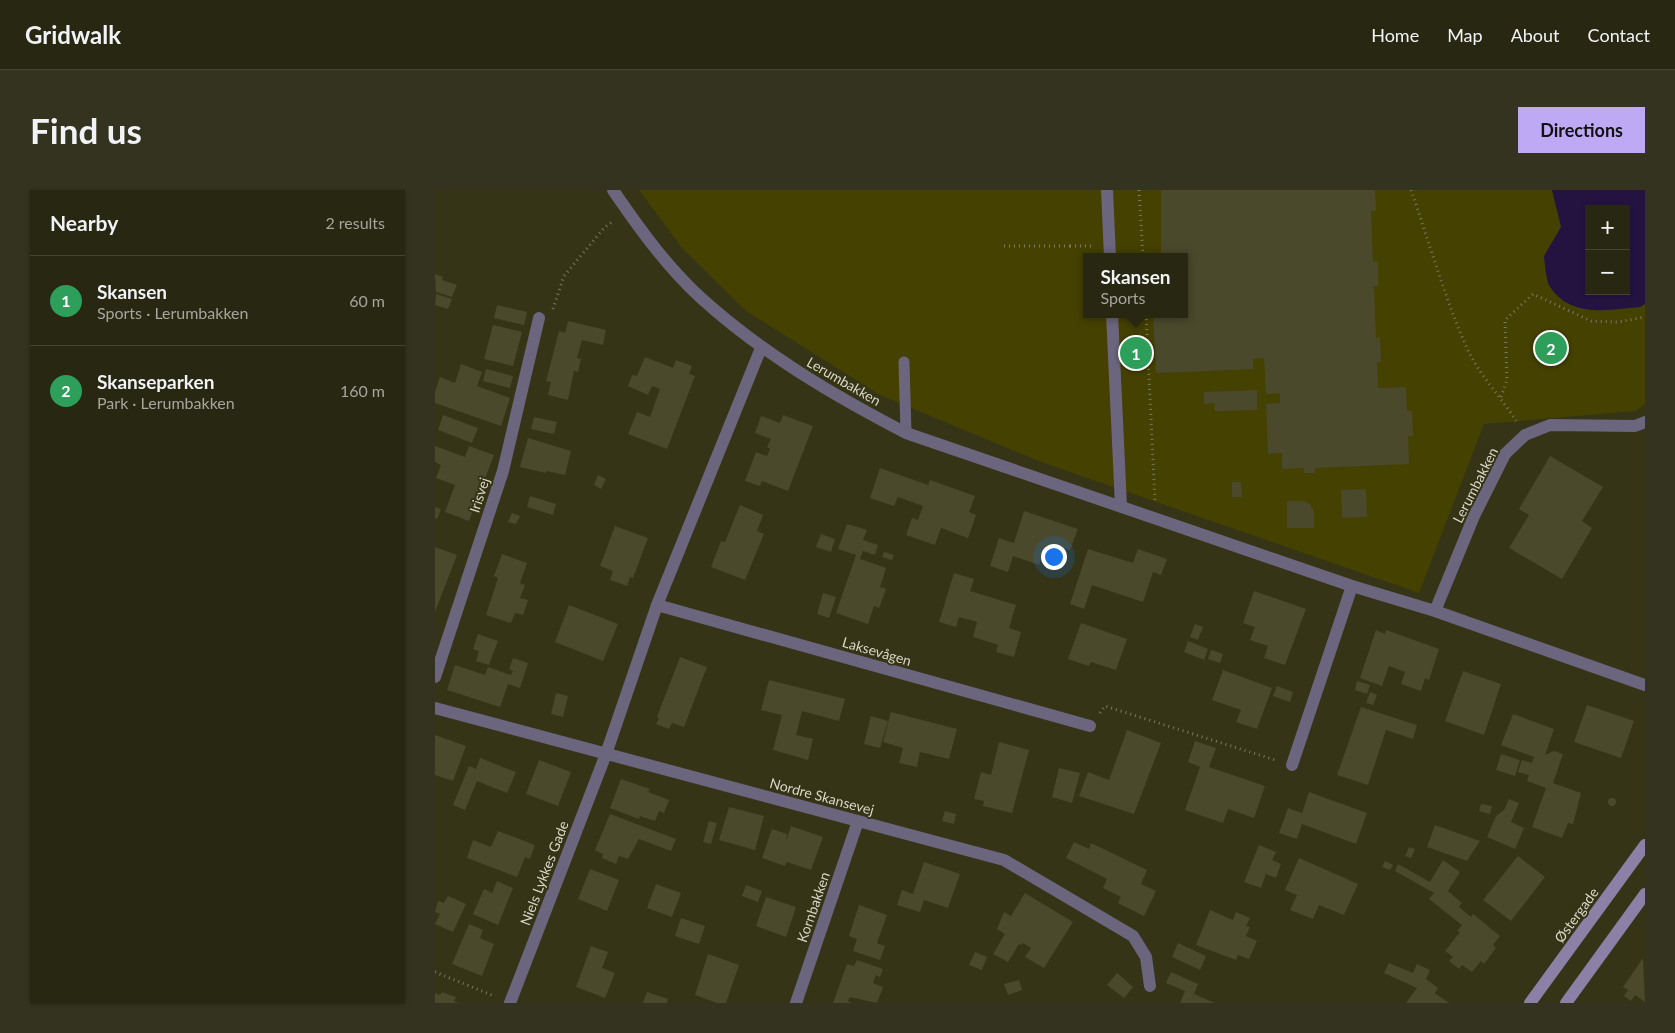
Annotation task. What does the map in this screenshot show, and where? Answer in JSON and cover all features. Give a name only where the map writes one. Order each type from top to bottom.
[{"type":"main road","name":"Østergade","points":[[1531,1003],[1645,845]]},
{"type":"main road","points":[[1566,1003],[1645,894]]},
{"type":"street","name":"Lerumbakken","points":[[613,190],[649,240],[700,297],[761,348],[838,397],[907,433],[1352,586],[1435,611],[1645,685]]},
{"type":"street","points":[[1107,190],[1110,253]]},
{"type":"street","name":"Irisvej","points":[[435,677],[503,471],[539,318]]},
{"type":"street","points":[[1112,318],[1121,506]]},
{"type":"street","points":[[606,754],[657,604],[761,348]]},
{"type":"street","name":"Lerumbakken","points":[[1435,611],[1475,516],[1505,454],[1525,435],[1550,426],[1635,426],[1645,422]]},
{"type":"street","points":[[1292,765],[1352,586]]},
{"type":"street","name":"Laksevågen","points":[[657,604],[1090,726]]},
{"type":"street","name":"Nordre Skansevej","points":[[435,708],[1004,860],[1133,936],[1146,957],[1150,986]]},
{"type":"street","name":"Niels Lykkes Gade","points":[[510,1003],[606,754]]},
{"type":"street","name":"Kornbakken","points":[[796,1003],[858,821]]},
{"type":"lane","points":[[904,362],[907,433]]},
{"type":"path","points":[[1139,190],[1143,253]]},
{"type":"path","points":[[1411,190],[1466,346],[1481,376],[1501,397],[1525,435]]},
{"type":"path","points":[[539,318],[551,313],[564,276],[603,228],[627,211]]},
{"type":"path","points":[[1004,246],[1070,246]]},
{"type":"path","points":[[1501,397],[1507,380],[1505,320],[1533,294],[1591,321],[1618,322],[1645,317]]},
{"type":"path","points":[[1146,318],[1155,518]]},
{"type":"path","points":[[1090,726],[1105,706],[1292,765]]},
{"type":"path","points":[[435,972],[510,1003]]},
{"type":"shaded area","points":[[639,190],[1645,190],[1645,404],[1636,411],[1484,424],[1419,593],[1041,462],[880,395],[746,311],[682,248]]},
{"type":"shaded area","points":[[1552,190],[1645,190],[1645,304],[1640,307],[1615,310],[1591,310],[1568,304],[1550,287],[1544,256],[1561,227]]},
{"type":"building","points":[[1161,190],[1375,190],[1376,211],[1371,211],[1373,262],[1378,261],[1378,286],[1374,286],[1376,338],[1380,337],[1381,362],[1377,362],[1378,388],[1406,387],[1407,411],[1412,411],[1413,436],[1408,436],[1409,464],[1315,468],[1315,473],[1304,473],[1304,468],[1282,469],[1282,453],[1268,454],[1266,404],[1280,403],[1280,393],[1266,394],[1264,358],[1253,359],[1253,369],[1156,373],[1153,318],[1188,318],[1188,253],[1161,253]]},
{"type":"building","points":[[435,274],[443,277],[442,280],[457,285],[452,297],[436,292]]},
{"type":"building","points":[[436,294],[452,299],[448,309],[435,305]]},
{"type":"building","points":[[497,305],[527,312],[524,325],[494,318]]},
{"type":"building","points":[[568,321],[606,330],[603,345],[582,340],[577,358],[581,359],[578,372],[574,371],[568,400],[548,395],[551,382],[546,381],[559,331],[565,333]]},
{"type":"building","points":[[493,325],[522,332],[513,366],[484,359]]},
{"type":"building","points":[[645,357],[673,368],[676,360],[692,366],[689,374],[695,376],[667,449],[628,434],[637,412],[650,417],[660,389],[652,386],[648,395],[628,386],[632,375],[637,376]]},
{"type":"building","points":[[461,364],[482,372],[477,386],[510,398],[501,426],[435,403],[435,392],[440,377],[455,383]]},
{"type":"building","points":[[486,369],[513,376],[510,388],[483,381]]},
{"type":"building","points":[[1257,390],[1257,410],[1215,411],[1214,403],[1204,404],[1204,392]]},
{"type":"building","points":[[443,415],[478,428],[472,443],[438,430]]},
{"type":"building","points":[[783,415],[813,426],[788,491],[762,481],[760,486],[745,481],[756,452],[767,456],[770,449],[767,447],[771,439],[755,433],[761,416],[780,423]]},
{"type":"building","points":[[534,417],[557,422],[554,434],[531,429]]},
{"type":"building","points":[[528,438],[571,451],[565,475],[520,467]]},
{"type":"building","points":[[435,446],[465,457],[469,446],[494,455],[469,521],[445,512],[455,485],[436,478],[441,465],[435,462]]},
{"type":"building","points":[[1550,456],[1603,487],[1582,521],[1592,528],[1562,579],[1509,548],[1529,515],[1519,509]]},
{"type":"building","points":[[880,468],[928,485],[930,480],[975,496],[969,512],[976,515],[968,538],[941,528],[935,545],[906,535],[912,518],[918,520],[923,506],[898,497],[894,506],[870,498]]},
{"type":"building","points":[[598,475],[606,479],[601,489],[594,485]]},
{"type":"building","points":[[1232,482],[1241,482],[1242,497],[1232,497]]},
{"type":"building","points":[[1366,489],[1367,517],[1342,518],[1341,490]]},
{"type":"building","points":[[530,496],[556,504],[553,515],[527,507]]},
{"type":"building","points":[[1287,501],[1303,501],[1310,504],[1314,512],[1314,528],[1287,528]]},
{"type":"building","points":[[740,505],[763,515],[757,531],[764,534],[745,580],[711,567],[721,541],[725,542]]},
{"type":"building","points":[[435,507],[441,509],[437,519],[435,518]]},
{"type":"building","points":[[1024,511],[1078,529],[1070,550],[1063,548],[1061,555],[1044,550],[1039,565],[1013,556],[1008,572],[990,566],[999,538],[1014,543]]},
{"type":"building","points":[[512,513],[520,516],[516,524],[508,522]]},
{"type":"building","points":[[847,524],[867,530],[863,540],[878,545],[875,555],[863,551],[860,559],[886,568],[880,587],[886,589],[879,608],[874,606],[868,624],[836,613],[856,555],[838,549]]},
{"type":"building","points":[[615,526],[648,538],[633,578],[630,577],[627,586],[610,580],[613,571],[600,566]]},
{"type":"building","points":[[821,534],[835,539],[831,552],[816,547]]},
{"type":"building","points":[[435,547],[457,555],[435,612]]},
{"type":"building","points":[[1088,549],[1133,563],[1138,549],[1167,559],[1161,575],[1153,572],[1143,602],[1092,585],[1084,609],[1070,604]]},
{"type":"building","points":[[884,552],[894,555],[892,560],[882,557]]},
{"type":"building","points":[[502,554],[527,563],[520,583],[525,585],[520,598],[528,600],[523,615],[515,613],[511,623],[486,615],[498,578],[494,576]]},
{"type":"building","points":[[954,573],[974,579],[970,591],[1016,605],[1009,628],[1021,632],[1014,657],[996,652],[998,645],[973,637],[977,622],[959,617],[956,627],[939,622]]},
{"type":"building","points":[[1254,591],[1306,609],[1285,665],[1264,658],[1268,646],[1250,640],[1255,627],[1243,623]]},
{"type":"building","points":[[823,593],[836,597],[829,618],[817,614]]},
{"type":"building","points":[[569,605],[618,624],[603,661],[555,642]]},
{"type":"building","points":[[1081,623],[1127,639],[1116,670],[1091,662],[1089,666],[1068,659]]},
{"type":"building","points":[[1195,624],[1203,627],[1198,640],[1190,637]]},
{"type":"building","points":[[1376,630],[1385,634],[1386,630],[1439,649],[1429,680],[1425,678],[1421,691],[1401,684],[1405,672],[1389,666],[1382,686],[1360,678]]},
{"type":"building","points":[[478,634],[498,641],[489,665],[476,661],[479,651],[473,649]]},
{"type":"building","points":[[1188,641],[1208,649],[1204,660],[1184,652]]},
{"type":"building","points":[[1211,650],[1223,654],[1220,663],[1208,659]]},
{"type":"building","points":[[680,657],[707,667],[684,727],[672,723],[669,729],[656,724],[659,718],[657,717]]},
{"type":"building","points":[[513,658],[528,663],[520,688],[508,684],[500,707],[447,690],[455,665],[485,675],[488,667],[511,675],[513,671],[509,669]]},
{"type":"building","points":[[1223,670],[1272,688],[1257,729],[1236,722],[1241,710],[1212,700]]},
{"type":"building","points":[[1463,671],[1501,684],[1484,735],[1445,721]]},
{"type":"building","points":[[769,680],[845,699],[839,721],[802,711],[796,735],[813,739],[808,760],[773,750],[782,715],[761,710]]},
{"type":"building","points":[[1357,681],[1370,685],[1367,694],[1355,690]]},
{"type":"building","points":[[1277,686],[1293,692],[1290,702],[1273,696]]},
{"type":"building","points":[[1370,692],[1377,695],[1373,705],[1366,703]]},
{"type":"building","points":[[556,693],[568,696],[563,717],[551,714]]},
{"type":"building","points":[[1587,705],[1634,721],[1621,758],[1574,742]]},
{"type":"building","points":[[1361,707],[1417,725],[1413,739],[1386,730],[1368,785],[1337,775]]},
{"type":"building","points":[[891,712],[957,729],[949,759],[920,752],[917,767],[899,763],[903,748],[883,742]]},
{"type":"building","points":[[1513,714],[1554,729],[1545,755],[1554,751],[1563,754],[1553,783],[1581,793],[1573,824],[1568,823],[1562,838],[1532,827],[1546,788],[1527,781],[1529,775],[1518,772],[1522,760],[1532,763],[1534,757],[1501,745]]},
{"type":"building","points":[[871,716],[888,721],[880,748],[864,744]]},
{"type":"building","points":[[1127,730],[1161,743],[1134,814],[1079,796],[1088,772],[1109,780]]},
{"type":"building","points":[[435,735],[466,746],[453,781],[435,775]]},
{"type":"building","points":[[1195,741],[1216,748],[1209,767],[1265,786],[1254,818],[1228,809],[1223,823],[1185,810],[1200,767],[1188,762]]},
{"type":"building","points":[[999,742],[1029,750],[1012,813],[983,806],[984,801],[974,799],[981,772],[991,775]]},
{"type":"building","points":[[1501,754],[1520,760],[1515,776],[1496,770]]},
{"type":"building","points":[[480,758],[516,772],[507,793],[477,781],[465,810],[453,805],[469,766],[476,769]]},
{"type":"building","points":[[539,760],[571,772],[558,806],[526,794]]},
{"type":"building","points":[[1059,768],[1080,773],[1072,803],[1052,797]]},
{"type":"building","points":[[621,779],[650,789],[648,792],[669,800],[664,813],[659,811],[655,821],[640,816],[639,819],[610,808]]},
{"type":"building","points":[[1309,792],[1367,813],[1356,844],[1302,824],[1297,839],[1279,833],[1288,808],[1302,813]]},
{"type":"building","points":[[1612,798],[1616,802],[1612,806],[1608,802]]},
{"type":"building","points":[[1509,799],[1519,803],[1511,822],[1524,828],[1515,849],[1487,837],[1496,816],[1504,810]]},
{"type":"building","points":[[1481,804],[1492,806],[1490,814],[1479,811]]},
{"type":"building","points":[[729,807],[764,816],[755,850],[719,840]]},
{"type":"building","points":[[945,811],[956,814],[954,824],[942,821]]},
{"type":"building","points":[[610,814],[676,839],[671,851],[639,839],[628,859],[619,856],[616,864],[602,858],[603,854],[595,850]]},
{"type":"building","points":[[709,821],[717,823],[711,844],[703,842]]},
{"type":"building","points":[[1435,825],[1480,841],[1467,861],[1427,847]]},
{"type":"building","points":[[791,826],[823,837],[811,870],[787,862],[785,866],[762,858],[772,829],[787,834],[786,842]]},
{"type":"building","points":[[498,831],[535,845],[530,859],[525,857],[517,877],[467,858],[473,840],[491,847]]},
{"type":"building","points":[[1074,842],[1089,849],[1091,843],[1147,870],[1141,884],[1156,891],[1144,916],[1118,903],[1121,897],[1103,888],[1107,879],[1066,858]]},
{"type":"building","points":[[1259,845],[1276,852],[1272,860],[1281,864],[1276,878],[1266,874],[1261,888],[1244,882]]},
{"type":"building","points":[[1409,847],[1415,849],[1411,858],[1405,856]]},
{"type":"building","points":[[1518,856],[1545,877],[1511,921],[1483,900]]},
{"type":"building","points":[[1299,858],[1358,884],[1344,915],[1319,905],[1313,919],[1290,910],[1297,895],[1285,890]]},
{"type":"building","points":[[1443,860],[1460,872],[1448,891],[1462,903],[1459,907],[1471,917],[1473,914],[1500,936],[1493,945],[1496,948],[1484,964],[1481,961],[1472,972],[1462,965],[1459,969],[1449,961],[1453,957],[1445,951],[1460,932],[1457,931],[1462,925],[1429,899],[1434,893],[1395,871],[1398,864],[1430,882]]},
{"type":"building","points":[[1385,861],[1393,865],[1390,870],[1382,867]]},
{"type":"building","points":[[924,862],[960,874],[948,908],[924,900],[920,912],[897,905],[902,890],[913,894]]},
{"type":"building","points":[[590,869],[619,880],[607,911],[578,899]]},
{"type":"building","points":[[497,881],[513,888],[498,925],[473,914],[484,889],[492,893]]},
{"type":"building","points":[[656,884],[681,893],[672,917],[647,908]]},
{"type":"building","points":[[746,885],[762,891],[758,902],[742,896]]},
{"type":"building","points":[[1025,893],[1073,922],[1044,968],[1025,957],[1031,948],[1023,943],[1019,944],[1008,962],[993,954],[1005,934],[997,929],[1004,912],[1011,916]]},
{"type":"building","points":[[448,896],[466,904],[453,932],[435,924],[440,914],[435,912],[438,901],[444,903]]},
{"type":"building","points":[[766,897],[796,907],[786,937],[756,926]]},
{"type":"building","points":[[859,905],[887,915],[877,943],[885,946],[880,960],[853,951],[857,939],[849,936]]},
{"type":"building","points":[[1210,910],[1233,920],[1236,912],[1250,918],[1246,926],[1250,927],[1246,936],[1257,941],[1249,959],[1238,955],[1236,960],[1196,945]]},
{"type":"building","points":[[681,918],[705,926],[699,944],[675,936]]},
{"type":"building","points":[[469,924],[483,930],[480,938],[494,944],[482,976],[452,964]]},
{"type":"building","points":[[1178,943],[1206,956],[1200,970],[1172,957]]},
{"type":"building","points":[[591,946],[608,952],[602,968],[615,973],[605,998],[576,987]]},
{"type":"building","points":[[975,952],[987,957],[982,970],[969,965]]},
{"type":"building","points":[[708,954],[739,965],[726,1003],[717,1003],[695,995]]},
{"type":"building","points":[[1643,958],[1645,1002],[1635,995],[1631,1001],[1624,996],[1628,990],[1623,987]]},
{"type":"building","points":[[857,960],[883,969],[880,977],[876,975],[873,983],[883,987],[877,1003],[850,997],[848,1001],[852,1003],[833,1003],[847,964],[854,966]]},
{"type":"building","points":[[1389,963],[1413,973],[1417,964],[1430,970],[1426,979],[1438,988],[1435,993],[1449,1003],[1406,1003],[1417,988],[1384,973]]},
{"type":"building","points":[[1171,972],[1198,984],[1194,994],[1215,1003],[1180,1003],[1185,991],[1166,983]]},
{"type":"building","points":[[1117,973],[1133,987],[1124,998],[1107,985]]},
{"type":"building","points":[[1019,980],[1022,990],[1008,995],[1004,984]]},
{"type":"building","points":[[442,992],[456,997],[454,1001],[459,1003],[435,1003],[435,993],[440,995]]},
{"type":"building","points":[[647,992],[668,999],[667,1003],[643,1003]]},
{"type":"place","name":"Skanseparken","points":[[1551,348]]},
{"type":"place","name":"Skansen","points":[[1136,353]]}]
